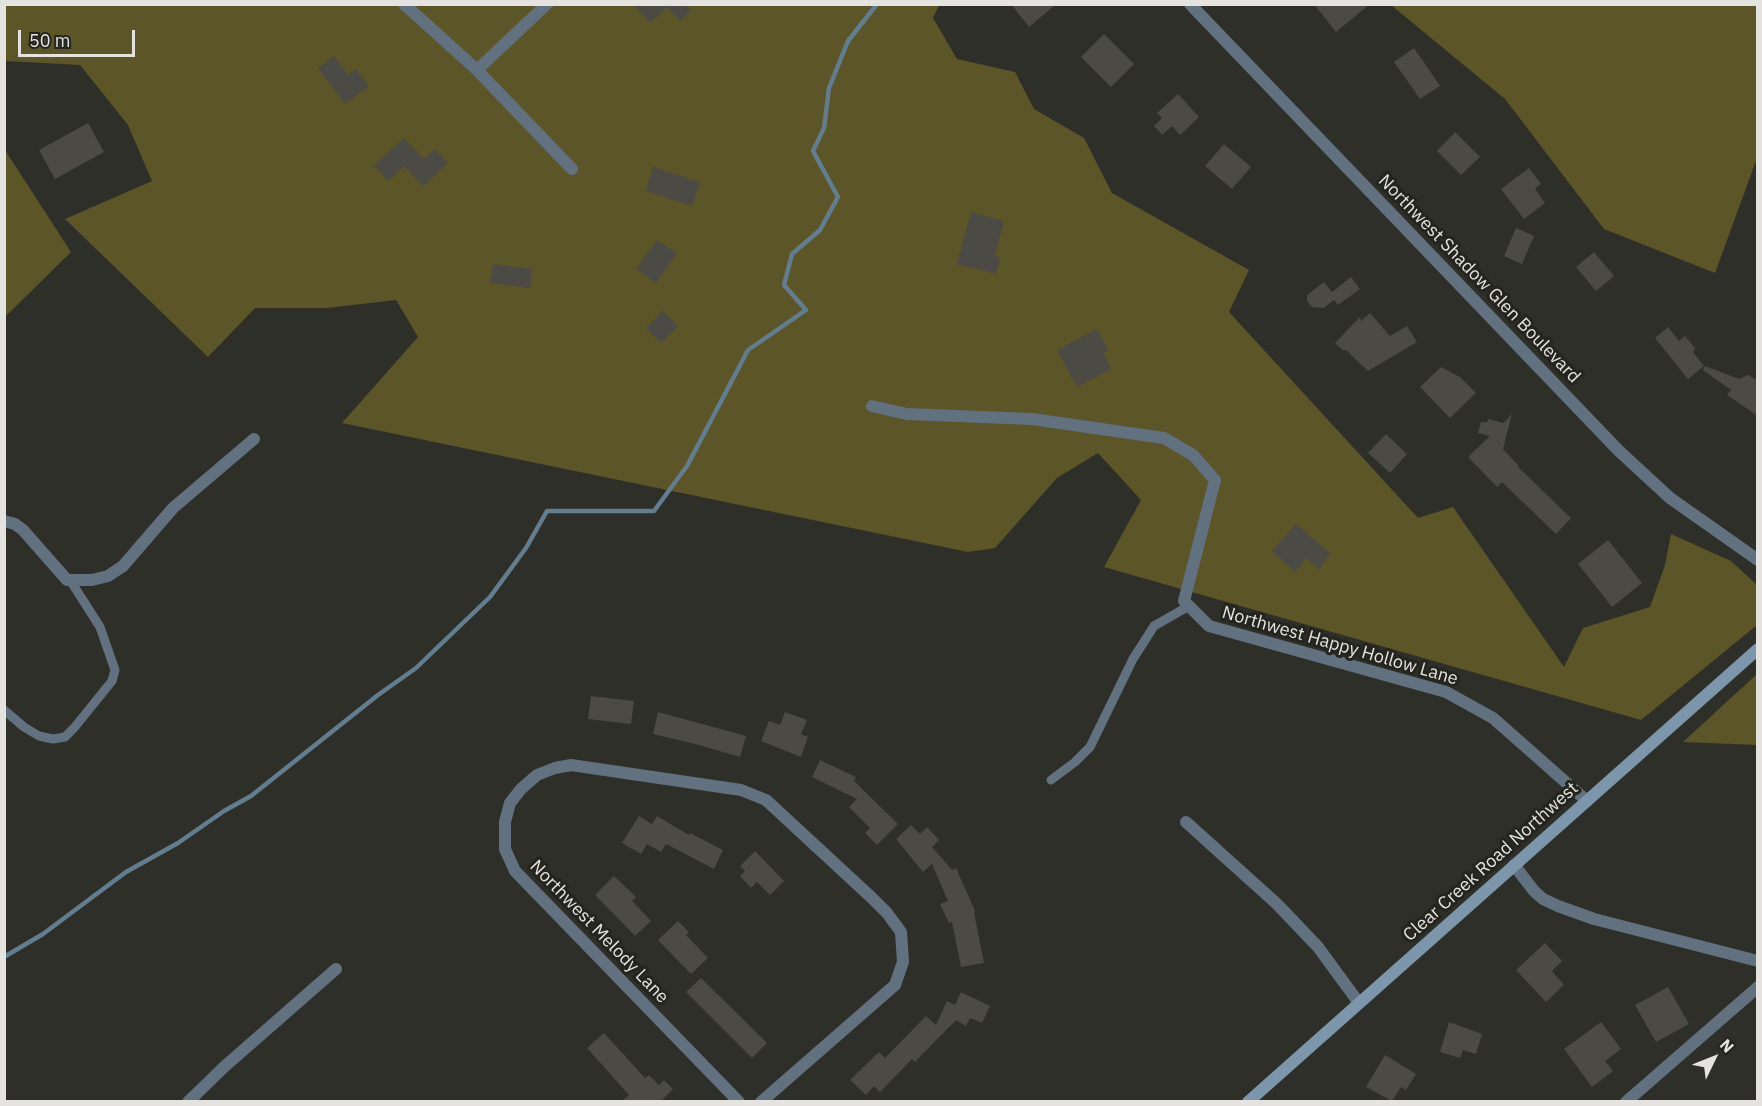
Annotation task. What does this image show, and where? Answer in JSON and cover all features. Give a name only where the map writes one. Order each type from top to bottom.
[{"type":"main road","name":"Clear Creek Road Northwest","points":[[1248,1101],[1758,649]]},
{"type":"street","points":[[404,4],[477,70],[572,169]]},
{"type":"street","points":[[477,70],[547,4]]},
{"type":"street","name":"Northwest Shadow Glen Boulevard","points":[[1190,4],[1619,451],[1670,498],[1758,560]]},
{"type":"street","points":[[872,406],[908,414],[1032,419],[1164,438],[1193,455],[1215,480],[1184,601],[1189,606]]},
{"type":"street","points":[[4,521],[15,524],[23,530],[67,580],[97,579],[113,574],[173,508],[254,439]]},
{"type":"street","name":"Northwest Happy Hollow Lane","points":[[1189,606],[1209,626],[1446,692],[1493,718],[1587,801]]},
{"type":"street","name":"Northwest Melody Lane","points":[[740,1101],[515,871],[505,849],[505,822],[510,803],[537,775],[571,765],[741,790],[766,800],[872,898],[901,932],[903,962],[895,985],[761,1101]]},
{"type":"street","points":[[1186,822],[1277,904],[1318,947],[1359,1003]]},
{"type":"street","points":[[1514,865],[1534,891],[1558,906],[1594,919],[1758,961]]},
{"type":"street","points":[[188,1101],[224,1066],[336,969]]},
{"type":"street","points":[[1626,1101],[1758,987]]},
{"type":"lane","points":[[4,710],[39,736],[52,739],[65,737],[112,681],[115,670],[100,627],[70,580]]},
{"type":"lane","points":[[1051,780],[1090,747],[1132,659],[1154,626],[1189,606]]},
{"type":"shaded area","points":[[5,5],[939,5],[933,18],[957,59],[1015,72],[1034,109],[1084,138],[1112,193],[1249,270],[1229,312],[1418,518],[1453,507],[1564,667],[1583,628],[1650,607],[1665,565],[1671,534],[1731,561],[1757,585],[1757,625],[1641,720],[1104,567],[1141,500],[1098,453],[1057,478],[995,548],[968,552],[342,423],[418,337],[396,300],[327,308],[255,308],[208,357],[65,219],[152,181],[128,125],[80,65],[5,61]]},
{"type":"shaded area","points":[[1391,5],[1757,5],[1757,158],[1715,273],[1604,229],[1505,99]]},
{"type":"shaded area","points":[[5,150],[71,252],[4,317]]},
{"type":"shaded area","points":[[1757,674],[1757,745],[1683,742]]},
{"type":"building","points":[[633,4],[685,4],[691,11],[680,21],[667,7],[650,23]]},
{"type":"building","points":[[1011,4],[1056,4],[1029,27]]},
{"type":"building","points":[[1314,4],[1370,4],[1336,32]]},
{"type":"building","points":[[1104,34],[1134,64],[1111,87],[1081,57]]},
{"type":"building","points":[[1414,48],[1440,86],[1420,99],[1394,62]]},
{"type":"building","points":[[334,56],[348,75],[356,69],[369,86],[345,104],[318,68]]},
{"type":"building","points":[[1178,94],[1199,117],[1180,135],[1172,126],[1162,135],[1154,126],[1162,118],[1157,113]]},
{"type":"building","points":[[88,123],[104,152],[55,179],[39,150]]},
{"type":"building","points":[[1455,132],[1480,157],[1461,175],[1437,151]]},
{"type":"building","points":[[404,138],[424,159],[435,149],[448,163],[423,186],[404,166],[388,181],[374,165]]},
{"type":"building","points":[[1224,144],[1251,167],[1232,189],[1205,166]]},
{"type":"building","points":[[653,167],[700,182],[692,206],[646,191]]},
{"type":"building","points":[[1529,168],[1541,184],[1535,189],[1545,203],[1524,219],[1501,189]]},
{"type":"building","points":[[971,212],[1004,221],[995,256],[1000,258],[996,274],[957,264]]},
{"type":"building","points":[[1516,228],[1534,236],[1522,264],[1504,256]]},
{"type":"building","points":[[657,240],[677,253],[656,283],[636,269]]},
{"type":"building","points":[[1594,252],[1614,276],[1596,291],[1576,267]]},
{"type":"building","points":[[493,264],[532,269],[530,288],[490,283]]},
{"type":"building","points":[[1351,277],[1360,289],[1338,305],[1334,300],[1324,308],[1312,307],[1307,301],[1307,295],[1324,282],[1332,292]]},
{"type":"building","points":[[663,311],[678,326],[661,343],[646,328]]},
{"type":"building","points":[[1370,313],[1390,336],[1407,326],[1417,342],[1368,371],[1335,343],[1360,317],[1361,321]]},
{"type":"building","points":[[1668,327],[1679,341],[1685,336],[1695,348],[1693,352],[1704,366],[1688,379],[1655,338]]},
{"type":"building","points":[[1097,329],[1108,350],[1103,353],[1111,369],[1077,387],[1057,350]]},
{"type":"building","points":[[1705,366],[1739,379],[1748,375],[1758,381],[1758,416],[1727,395],[1731,390],[1703,370]]},
{"type":"building","points":[[1441,367],[1460,377],[1476,393],[1450,418],[1420,387]]},
{"type":"building","points":[[1512,414],[1503,449],[1518,467],[1571,518],[1556,534],[1502,482],[1497,487],[1468,457],[1490,436],[1478,433],[1481,422],[1487,422],[1489,419],[1503,423]]},
{"type":"building","points":[[1386,434],[1407,454],[1390,473],[1368,453]]},
{"type":"building","points":[[1296,524],[1331,554],[1319,569],[1306,558],[1295,572],[1272,551]]},
{"type":"building","points":[[1608,540],[1642,583],[1612,607],[1578,564]]},
{"type":"building","points":[[591,696],[634,701],[631,724],[588,719]]},
{"type":"building","points":[[658,712],[746,736],[740,757],[653,734]]},
{"type":"building","points":[[785,712],[807,720],[801,734],[808,737],[801,757],[761,741],[769,721],[780,725]]},
{"type":"building","points":[[820,760],[856,777],[854,781],[898,824],[877,845],[865,833],[870,828],[849,807],[857,799],[812,777]]},
{"type":"building","points":[[639,816],[652,824],[657,816],[689,835],[690,833],[723,850],[714,869],[666,844],[661,852],[647,844],[641,854],[622,843]]},
{"type":"building","points":[[911,825],[920,834],[927,827],[939,840],[932,847],[952,870],[956,868],[975,911],[984,963],[961,967],[952,922],[949,923],[940,904],[948,901],[932,864],[923,872],[896,839]]},
{"type":"building","points":[[755,851],[784,881],[770,895],[757,882],[751,888],[740,876],[745,871],[740,866]]},
{"type":"building","points":[[614,876],[636,897],[632,901],[651,921],[635,936],[595,895]]},
{"type":"building","points":[[678,921],[689,932],[686,935],[708,958],[691,974],[658,940]]},
{"type":"building","points":[[1545,943],[1562,961],[1552,971],[1564,985],[1546,1002],[1516,970]]},
{"type":"building","points":[[701,978],[767,1043],[752,1058],[686,992]]},
{"type":"building","points":[[1668,987],[1689,1024],[1656,1042],[1635,1005]]},
{"type":"building","points":[[961,992],[990,1006],[982,1023],[970,1018],[966,1026],[956,1020],[915,1062],[912,1059],[880,1092],[874,1086],[866,1095],[850,1080],[879,1052],[885,1058],[926,1016],[936,1025],[947,1001],[955,1005]]},
{"type":"building","points":[[1449,1022],[1482,1034],[1476,1054],[1463,1050],[1460,1058],[1440,1052]]},
{"type":"building","points":[[1601,1022],[1621,1049],[1605,1061],[1613,1071],[1592,1087],[1564,1049]]},
{"type":"building","points":[[604,1033],[645,1078],[649,1075],[659,1085],[664,1080],[673,1089],[661,1101],[622,1101],[629,1095],[587,1048]]},
{"type":"building","points":[[1385,1055],[1416,1074],[1406,1090],[1401,1087],[1392,1101],[1366,1087]]},
{"type":"waterway","points":[[4,957],[43,934],[126,872],[178,843],[224,811],[251,796],[378,695],[416,668],[490,597],[526,548],[547,511],[654,511],[687,466],[748,350],[806,310],[784,285],[792,254],[820,230],[838,197],[813,151],[824,128],[829,88],[848,41],[877,4]]}]
